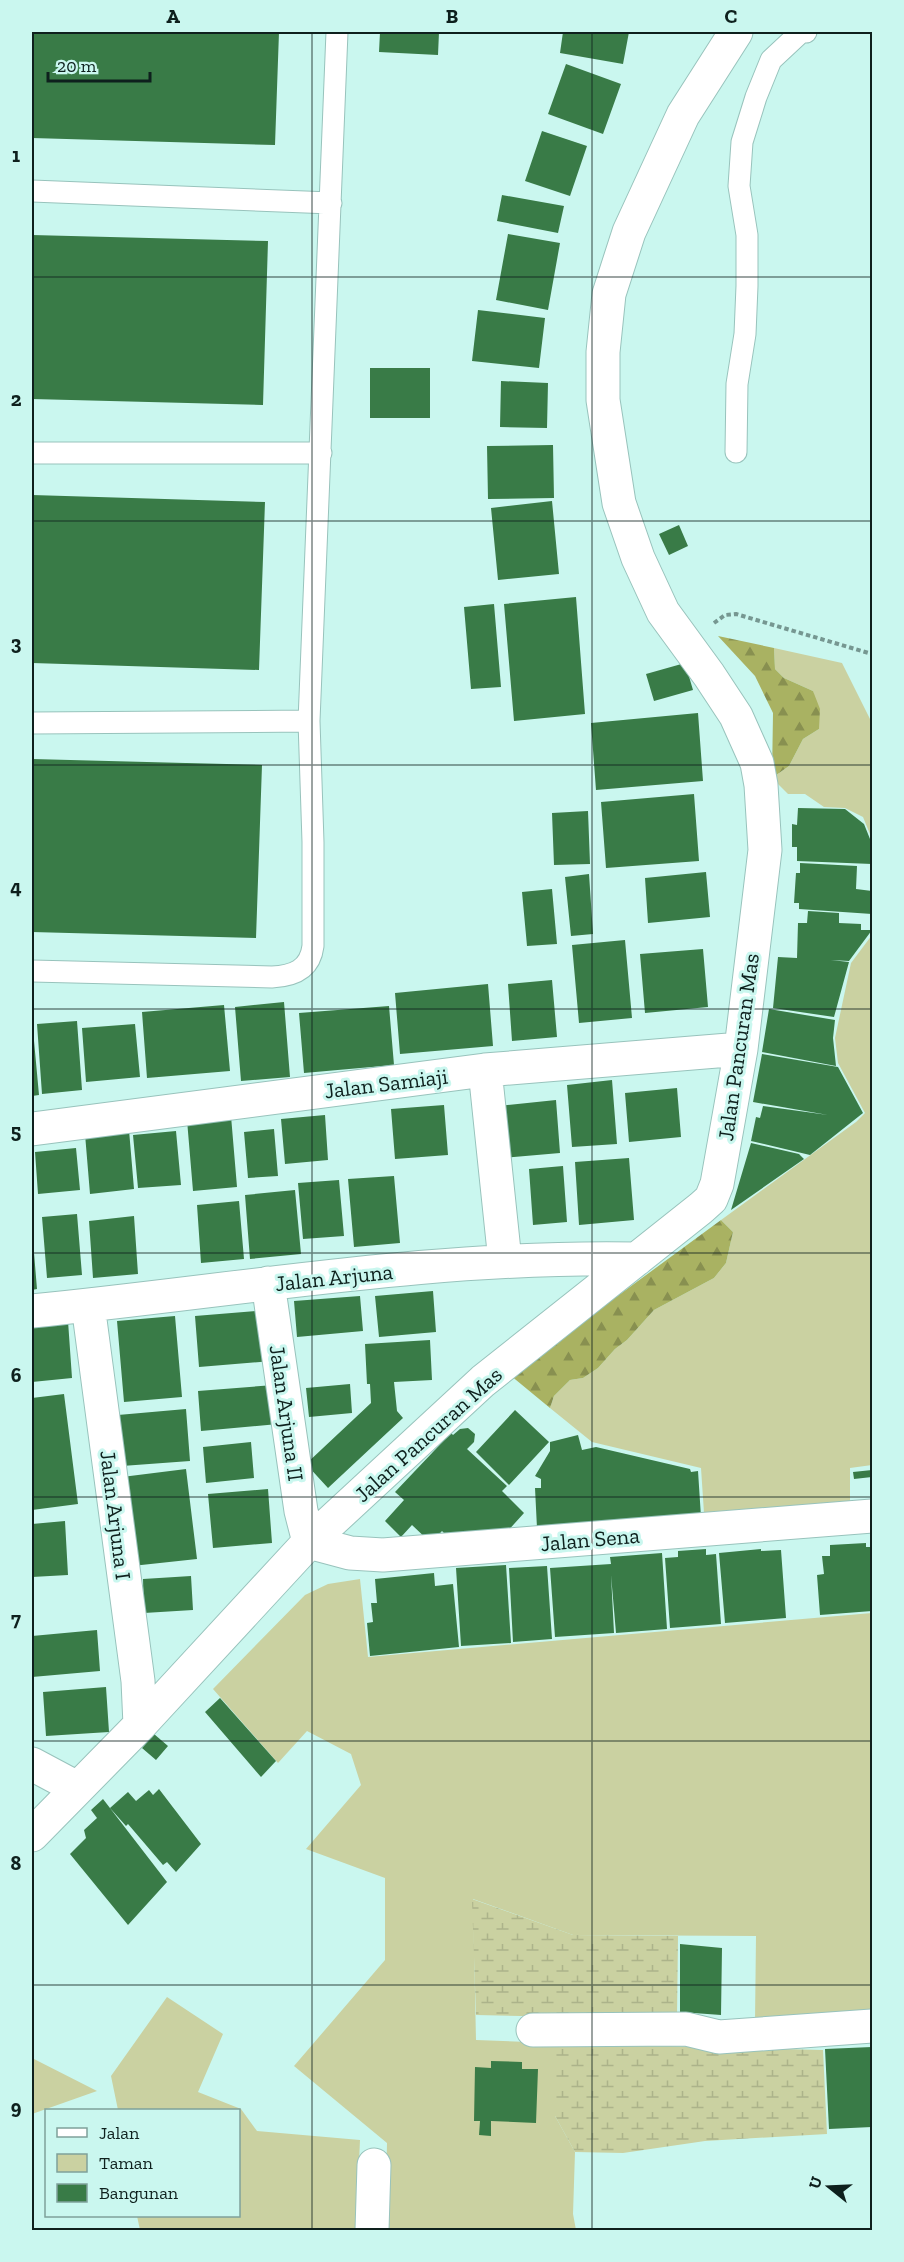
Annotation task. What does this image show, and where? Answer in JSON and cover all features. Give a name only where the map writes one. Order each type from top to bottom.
[{"type":"street","name":"Jalan Pancuran Mas","points":[[32,1835],[140,1725],[309,1542],[483,1381],[711,1199],[717,1184],[741,1049],[765,850],[761,785],[757,763],[736,717],[663,612],[638,558],[619,503],[603,400],[603,352],[609,294],[629,232],[684,115],[736,32]]},
{"type":"street","name":"Jalan Samiaji","points":[[32,1129],[485,1070],[741,1049]]},
{"type":"street","points":[[485,1070],[505,1261]]},
{"type":"street","name":"Jalan Arjuna","points":[[32,1311],[268,1283],[505,1261],[637,1259]]},
{"type":"street","name":"Jalan Arjuna II","points":[[268,1283],[301,1511],[309,1542]]},
{"type":"street","name":"Jalan Arjuna I","points":[[88,1305],[138,1682],[140,1725]]},
{"type":"street","name":"Jalan Sena","points":[[309,1542],[350,1553],[383,1555],[873,1516]]},
{"type":"street","points":[[32,1764],[77,1788]]},
{"type":"street","points":[[533,2030],[686,2030],[724,2037],[873,2026]]},
{"type":"street","points":[[372,2230],[374,2165]]},
{"type":"lane","points":[[32,971],[272,977],[296,974],[310,960],[313,946],[313,842],[309,721],[338,32]]},
{"type":"lane","points":[[735,452],[737,384],[745,334],[747,286],[747,235],[739,186],[742,142],[756,97],[771,60],[801,32],[806,32]]},
{"type":"lane","points":[[32,191],[331,203]]},
{"type":"lane","points":[[32,453],[321,453]]},
{"type":"lane","points":[[32,723],[309,721]]},
{"type":"path","points":[[687,644],[725,615],[735,614],[873,654]]},
{"type":"green space","points":[[718,636],[774,648],[775,669],[784,678],[813,691],[820,709],[819,729],[803,739],[789,766],[772,778],[773,713],[755,676]]},
{"type":"green space","points":[[774,648],[842,663],[872,723],[872,839],[863,817],[845,808],[824,807],[805,794],[788,794],[772,778],[789,766],[803,739],[819,729],[813,691],[784,678],[775,669]]},
{"type":"green space","points":[[872,935],[872,1465],[850,1468],[850,1507],[704,1513],[701,1468],[592,1442],[550,1408],[554,1396],[570,1380],[583,1378],[598,1368],[654,1310],[714,1278],[726,1263],[733,1232],[721,1220],[856,1122],[865,1113],[838,1063],[835,1038],[851,963]]},
{"type":"green space","points":[[721,1220],[733,1232],[726,1263],[714,1278],[654,1310],[598,1368],[583,1378],[570,1380],[554,1396],[550,1408],[510,1375]]},
{"type":"green space","points":[[360,1579],[368,1657],[872,1613],[872,2014],[755,2021],[756,1936],[573,1935],[473,1899],[476,2040],[555,2043],[555,2116],[575,2152],[573,2214],[576,2230],[385,2230],[387,2143],[294,2066],[385,1960],[385,1878],[306,1849],[361,1785],[351,1754],[307,1731],[278,1763],[213,1689],[305,1595],[328,1584]]},
{"type":"green space","points":[[472,1899],[573,1935],[678,1936],[677,2019],[476,2015]]},
{"type":"green space","points":[[167,1997],[223,2034],[198,2092],[241,2109],[257,2131],[360,2140],[356,2230],[140,2230],[137,2217],[240,2217],[240,2109],[118,2109],[111,2076]]},
{"type":"green space","points":[[555,2043],[823,2050],[827,2134],[705,2141],[623,2153],[575,2152],[555,2116]]},
{"type":"green space","points":[[32,2058],[97,2091],[45,2109],[32,2114]]},
{"type":"building","points":[[32,32],[279,32],[275,145],[32,138]]},
{"type":"building","points":[[380,32],[439,32],[438,55],[379,52]]},
{"type":"building","points":[[563,32],[629,32],[623,64],[560,53]]},
{"type":"building","points":[[566,64],[621,84],[603,134],[548,114]]},
{"type":"building","points":[[542,131],[587,146],[570,196],[525,181]]},
{"type":"building","points":[[502,195],[564,206],[558,233],[497,221]]},
{"type":"building","points":[[508,234],[560,243],[548,310],[496,300]]},
{"type":"building","points":[[32,235],[268,241],[263,405],[32,399]]},
{"type":"building","points":[[478,310],[545,318],[539,368],[472,361]]},
{"type":"building","points":[[370,368],[430,368],[430,418],[370,418]]},
{"type":"building","points":[[501,381],[548,383],[547,428],[500,427]]},
{"type":"building","points":[[553,445],[554,498],[488,499],[487,446]]},
{"type":"building","points":[[32,495],[265,502],[259,670],[32,663]]},
{"type":"building","points":[[552,501],[559,574],[498,580],[491,508]]},
{"type":"building","points":[[679,525],[688,546],[669,555],[659,534]]},
{"type":"building","points":[[576,597],[585,714],[514,721],[504,604]]},
{"type":"building","points":[[494,604],[501,687],[471,689],[464,607]]},
{"type":"building","points":[[685,663],[693,690],[654,701],[646,674]]},
{"type":"building","points":[[698,713],[703,781],[596,790],[591,723]]},
{"type":"building","points":[[32,759],[262,765],[256,938],[32,932]]},
{"type":"building","points":[[694,794],[699,861],[606,868],[601,802]]},
{"type":"building","points":[[798,808],[845,809],[864,824],[872,844],[872,864],[797,861],[797,847],[792,847],[792,824],[797,825]]},
{"type":"building","points":[[588,811],[590,864],[554,865],[552,813]]},
{"type":"building","points":[[800,863],[857,866],[856,889],[872,891],[872,914],[799,909],[799,903],[794,903],[796,873],[800,873]]},
{"type":"building","points":[[706,872],[710,917],[648,923],[645,878]]},
{"type":"building","points":[[589,874],[593,934],[571,936],[565,877]]},
{"type":"building","points":[[552,889],[557,944],[527,946],[522,892]]},
{"type":"building","points":[[808,911],[839,913],[839,923],[861,924],[861,930],[872,930],[849,961],[831,960],[849,962],[834,1017],[773,1008],[778,957],[797,958],[798,923],[807,923]]},
{"type":"building","points":[[625,940],[632,1018],[579,1023],[572,945]]},
{"type":"building","points":[[703,949],[708,1007],[645,1013],[640,954]]},
{"type":"building","points":[[552,980],[557,1037],[512,1041],[508,984]]},
{"type":"building","points":[[488,984],[493,1046],[400,1054],[395,993]]},
{"type":"building","points":[[284,1002],[290,1077],[241,1081],[235,1007]]},
{"type":"building","points":[[224,1005],[230,1071],[147,1078],[142,1012]]},
{"type":"building","points":[[389,1006],[394,1065],[304,1073],[299,1013]]},
{"type":"building","points":[[769,1009],[835,1020],[833,1038],[836,1066],[762,1052]]},
{"type":"building","points":[[77,1021],[82,1090],[42,1094],[37,1024]]},
{"type":"building","points":[[135,1024],[140,1077],[86,1082],[82,1028]]},
{"type":"building","points":[[32,1030],[39,1095],[32,1096]]},
{"type":"building","points":[[762,1054],[838,1067],[863,1113],[810,1155],[751,1141],[756,1117],[760,1118],[763,1106],[828,1115],[753,1102]]},
{"type":"building","points":[[612,1080],[617,1144],[572,1147],[567,1085]]},
{"type":"building","points":[[677,1088],[681,1137],[629,1142],[625,1093]]},
{"type":"building","points":[[556,1100],[560,1153],[502,1158],[498,1106]]},
{"type":"building","points":[[444,1105],[448,1155],[395,1159],[391,1109]]},
{"type":"building","points":[[325,1115],[328,1160],[285,1164],[281,1119]]},
{"type":"building","points":[[231,1116],[237,1187],[193,1191],[187,1120]]},
{"type":"building","points":[[274,1129],[278,1176],[248,1178],[244,1132]]},
{"type":"building","points":[[129,1130],[134,1189],[90,1194],[85,1134]]},
{"type":"building","points":[[176,1131],[181,1185],[138,1188],[133,1135]]},
{"type":"building","points":[[751,1143],[799,1154],[804,1159],[731,1210]]},
{"type":"building","points":[[76,1148],[80,1190],[38,1194],[35,1152]]},
{"type":"building","points":[[629,1158],[634,1220],[579,1225],[575,1162]]},
{"type":"building","points":[[563,1166],[567,1222],[533,1225],[529,1169]]},
{"type":"building","points":[[394,1176],[400,1243],[354,1247],[348,1179]]},
{"type":"building","points":[[339,1180],[344,1236],[303,1239],[298,1183]]},
{"type":"building","points":[[295,1190],[301,1254],[250,1259],[245,1195]]},
{"type":"building","points":[[239,1201],[244,1259],[201,1263],[197,1205]]},
{"type":"building","points":[[77,1214],[82,1275],[47,1278],[42,1217]]},
{"type":"building","points":[[134,1216],[138,1274],[93,1278],[89,1221]]},
{"type":"building","points":[[32,1241],[37,1289],[32,1290]]},
{"type":"building","points":[[433,1291],[436,1332],[379,1337],[375,1296]]},
{"type":"building","points":[[360,1296],[363,1331],[297,1337],[294,1301]]},
{"type":"building","points":[[267,1310],[272,1361],[199,1367],[195,1316]]},
{"type":"building","points":[[175,1316],[182,1397],[124,1402],[117,1321]]},
{"type":"building","points":[[68,1321],[72,1378],[32,1382],[32,1325]]},
{"type":"building","points":[[430,1340],[432,1380],[394,1382],[397,1411],[403,1418],[328,1488],[306,1464],[371,1403],[370,1384],[367,1384],[365,1344]]},
{"type":"building","points":[[350,1384],[352,1413],[309,1417],[306,1388]]},
{"type":"building","points":[[274,1385],[278,1424],[201,1431],[198,1391]]},
{"type":"building","points":[[64,1394],[78,1504],[32,1510],[32,1398]]},
{"type":"building","points":[[186,1409],[190,1461],[122,1466],[118,1415]]},
{"type":"building","points":[[515,1410],[549,1442],[509,1485],[476,1452]]},
{"type":"building","points":[[468,1428],[475,1434],[474,1442],[467,1449],[507,1486],[502,1491],[524,1513],[505,1534],[447,1536],[442,1531],[431,1543],[412,1525],[401,1537],[385,1521],[404,1500],[395,1492],[451,1433],[453,1435],[460,1429]]},
{"type":"building","points":[[578,1435],[582,1450],[596,1447],[690,1469],[691,1472],[698,1471],[701,1517],[537,1528],[535,1488],[541,1488],[541,1479],[535,1476],[550,1451],[550,1442]]},
{"type":"building","points":[[251,1442],[254,1478],[206,1483],[203,1447]]},
{"type":"building","points":[[186,1469],[197,1559],[132,1566],[122,1477]]},
{"type":"building","points":[[872,1470],[872,1477],[854,1479],[853,1472]]},
{"type":"building","points":[[268,1489],[272,1543],[213,1548],[208,1494]]},
{"type":"building","points":[[65,1521],[68,1575],[32,1577],[32,1524]]},
{"type":"building","points":[[866,1543],[866,1547],[872,1547],[872,1611],[820,1615],[817,1575],[824,1574],[822,1556],[830,1556],[830,1545]]},
{"type":"building","points":[[706,1549],[706,1555],[716,1554],[721,1624],[670,1628],[665,1558],[678,1557],[678,1551]]},
{"type":"building","points":[[761,1549],[761,1551],[781,1550],[786,1618],[725,1623],[719,1553]]},
{"type":"building","points":[[662,1553],[667,1629],[616,1633],[611,1575],[614,1633],[555,1637],[550,1568],[611,1564],[610,1557]]},
{"type":"building","points":[[506,1565],[511,1643],[461,1646],[456,1568]]},
{"type":"building","points":[[547,1566],[552,1639],[513,1642],[509,1568]]},
{"type":"building","points":[[434,1573],[435,1586],[453,1584],[459,1647],[370,1656],[367,1623],[373,1622],[371,1603],[377,1603],[375,1579]]},
{"type":"building","points":[[191,1576],[193,1610],[144,1613],[143,1579]]},
{"type":"building","points":[[97,1630],[100,1671],[32,1677],[32,1636]]},
{"type":"building","points":[[106,1687],[109,1732],[46,1736],[43,1692]]},
{"type":"building","points":[[220,1698],[276,1761],[261,1777],[205,1712]]},
{"type":"building","points":[[154,1734],[168,1746],[156,1760],[142,1748]]},
{"type":"building","points":[[159,1789],[201,1844],[176,1872],[167,1862],[163,1865],[128,1824],[126,1826],[110,1808],[128,1792],[136,1801],[149,1790],[153,1795]]},
{"type":"building","points":[[103,1799],[167,1882],[128,1925],[70,1854],[86,1838],[84,1830],[97,1818],[91,1810]]},
{"type":"building","points":[[680,1944],[722,1948],[721,2015],[680,2012]]},
{"type":"building","points":[[872,2047],[872,2127],[829,2129],[825,2049]]},
{"type":"building","points":[[491,2061],[522,2062],[522,2069],[538,2069],[536,2123],[491,2121],[491,2136],[479,2135],[480,2121],[474,2121],[475,2067],[491,2068]]}]
